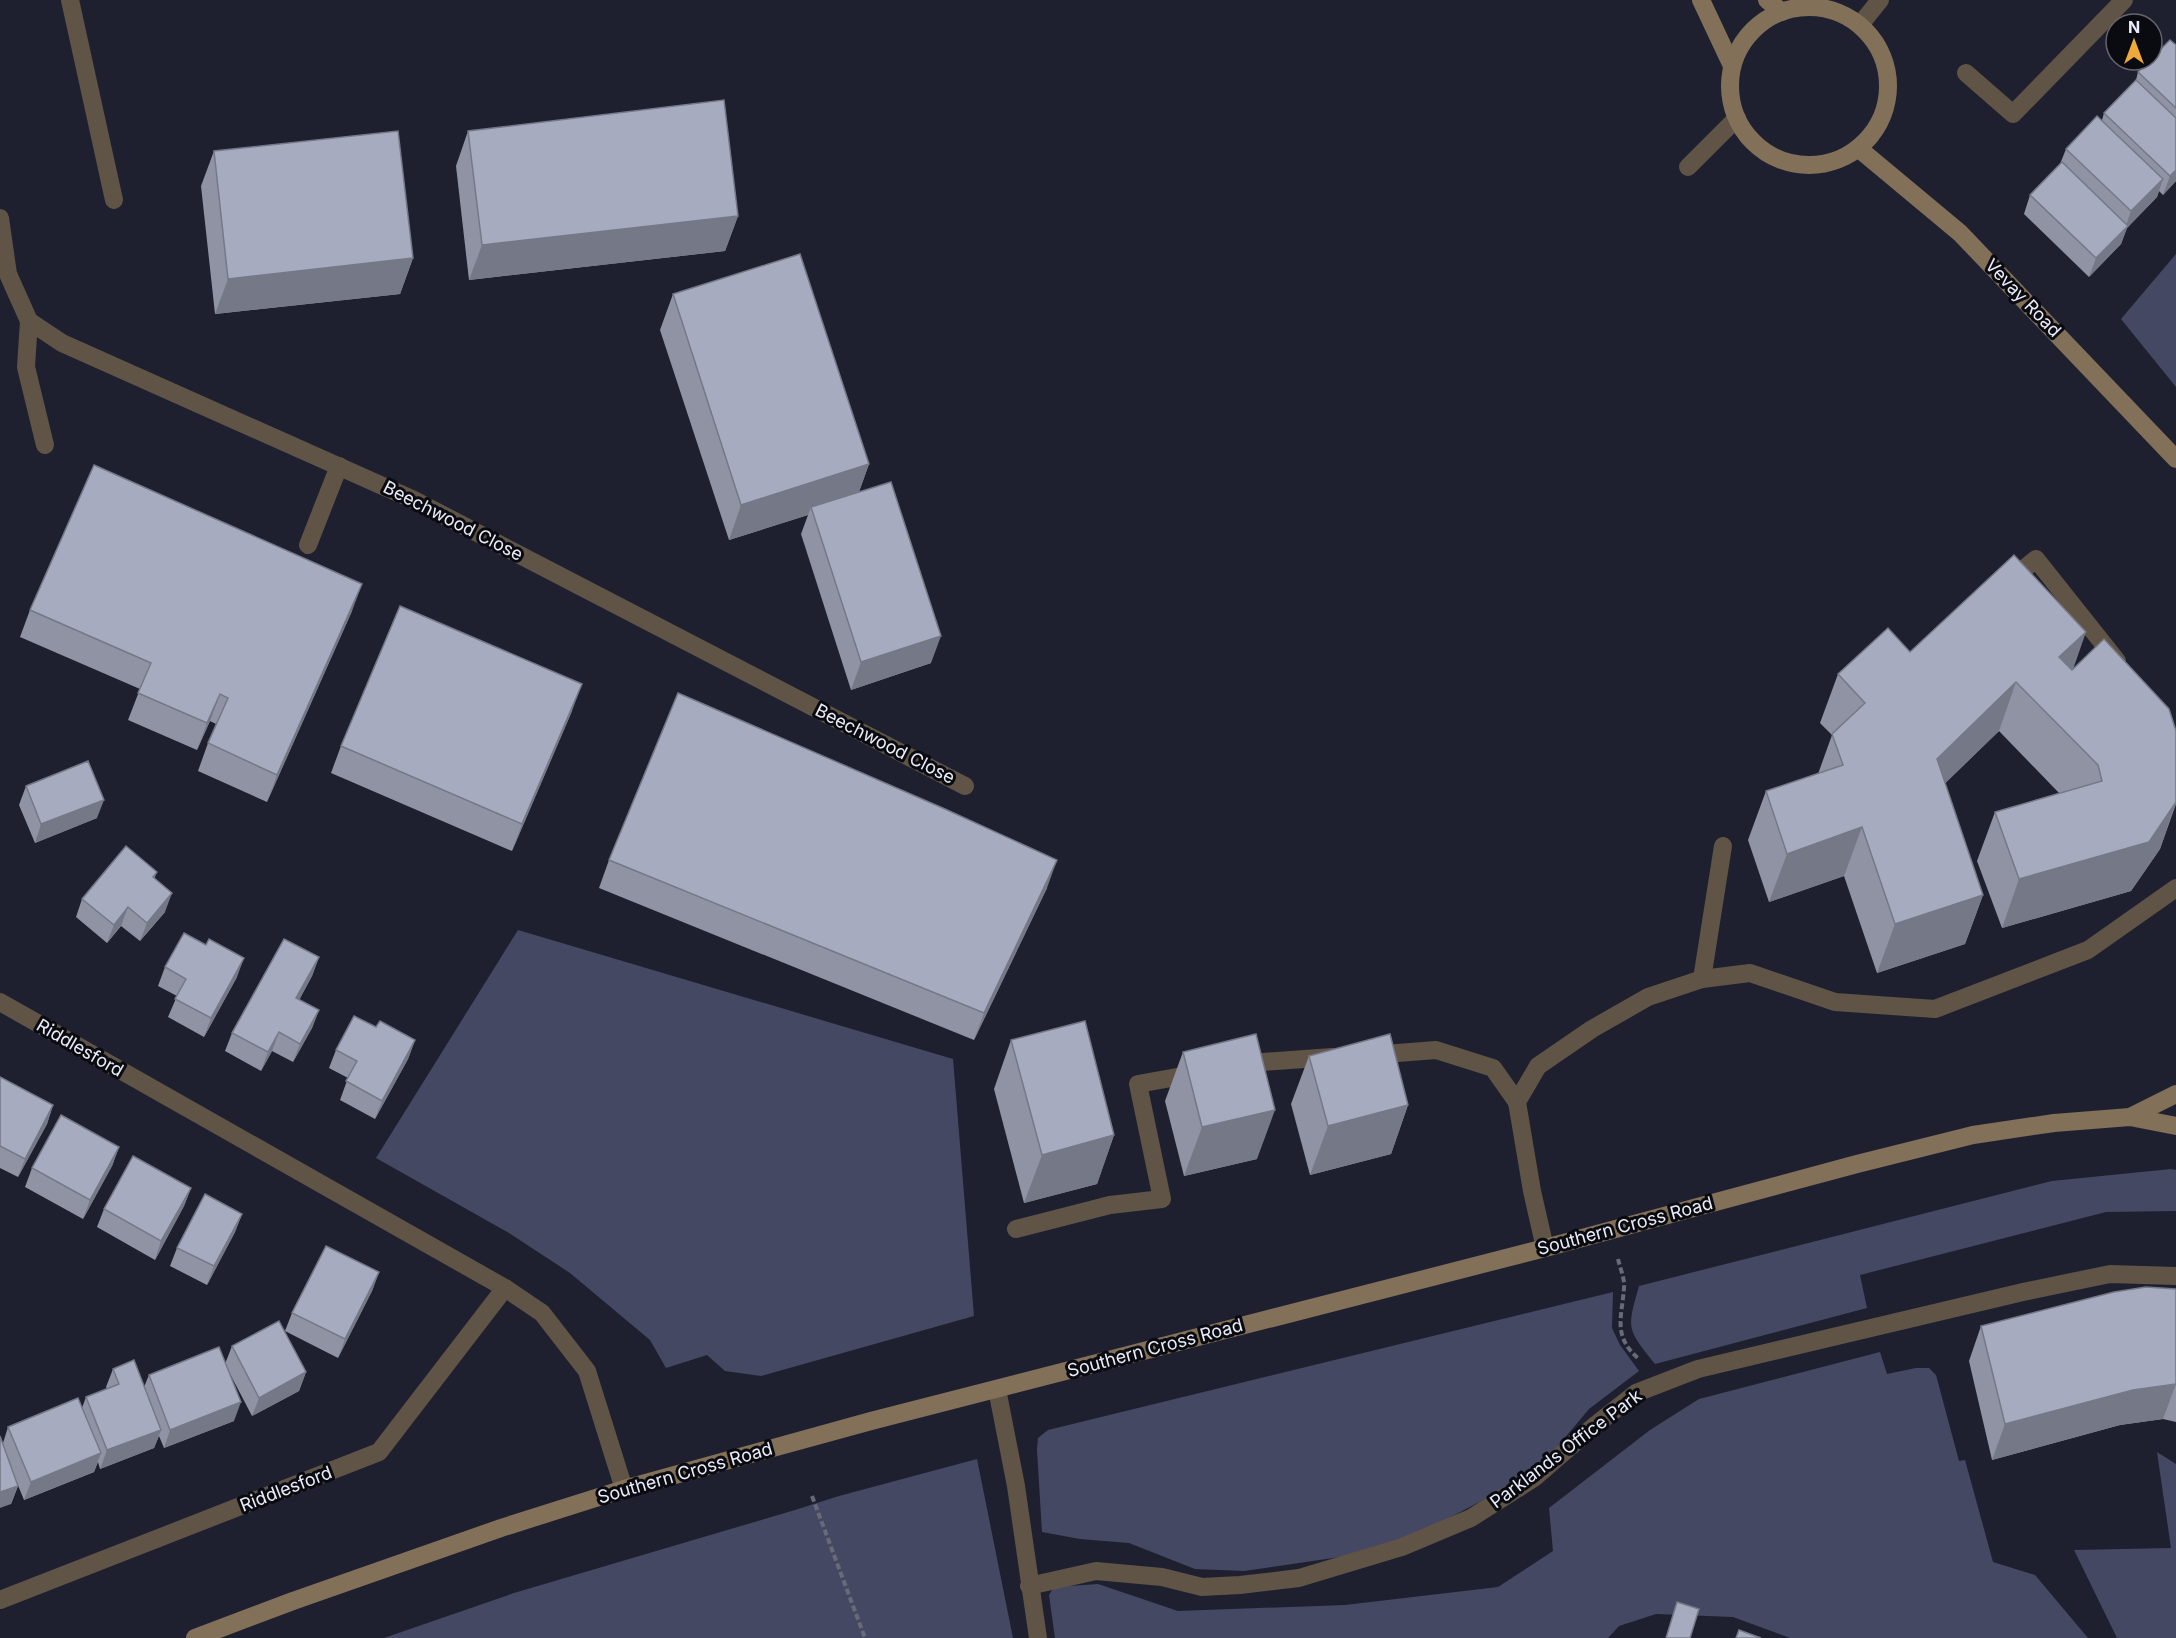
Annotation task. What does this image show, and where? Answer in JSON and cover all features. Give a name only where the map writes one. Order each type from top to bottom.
[{"type":"main road","points":[[1701,0],[1732,66]]},
{"type":"main road","points":[[1767,0],[1782,12]]},
{"type":"main road","points":[[1816,7],[1839,13],[1860,25],[1876,45],[1886,68],[1888,91],[1883,113],[1873,132],[1858,148],[1842,158],[1823,164],[1804,165],[1785,162],[1768,154],[1753,142],[1737,118],[1730,90],[1732,66],[1746,38],[1762,23],[1782,12],[1816,7]]},
{"type":"main road","name":"Vevay Road","points":[[1858,148],[1960,233],[2176,459]]},
{"type":"main road","name":"Southern Cross Road","points":[[2130,1117],[2176,1094]]},
{"type":"main road","name":"Southern Cross Road","points":[[195,1638],[490,1532],[624,1489],[871,1421],[1545,1248],[1973,1135],[2054,1123],[2130,1117],[2176,1126]]},
{"type":"street","points":[[70,0],[114,200]]},
{"type":"street","points":[[1860,25],[1880,0]]},
{"type":"street","points":[[1966,74],[2013,114],[2124,0]]},
{"type":"street","points":[[1688,167],[1737,118]]},
{"type":"street","points":[[0,218],[8,274],[29,321],[26,367],[45,445]]},
{"type":"street","name":"Beechwood Close","points":[[29,321],[62,343],[414,500],[965,786]]},
{"type":"street","points":[[308,545],[339,466]]},
{"type":"street","points":[[1990,598],[2036,559],[2128,675]]},
{"type":"street","points":[[1702,979],[1723,846]]},
{"type":"street","points":[[1517,1102],[1538,1066],[1592,1029],[1648,997],[1702,979],[1750,973],[1835,1002],[1935,1009],[2088,950],[2176,888]]},
{"type":"street","name":"Riddlesford","points":[[0,1002],[505,1288],[542,1313],[587,1371],[624,1489]]},
{"type":"street","points":[[1016,1229],[1110,1205],[1162,1199],[1138,1084],[1262,1062],[1436,1050],[1493,1068],[1517,1102],[1532,1191],[1545,1248]]},
{"type":"street","name":"Parklands Office Park","points":[[1029,1586],[1096,1571],[1162,1577],[1202,1587],[1299,1578],[1402,1546],[1472,1518],[1534,1478],[1636,1393],[1698,1369],[2023,1292],[2110,1274],[2176,1276]]},
{"type":"street","name":"Riddlesford","points":[[0,1600],[379,1452],[505,1288]]},
{"type":"street","points":[[996,1389],[1016,1486],[1038,1638]]},
{"type":"path","points":[[1611,1229],[1625,1285],[1619,1317],[1622,1336],[1635,1355],[1649,1368],[1656,1385]]},
{"type":"path","points":[[812,1496],[865,1638]]},
{"type":"shaded area","points":[[2176,254],[2176,387],[2121,319]]},
{"type":"shaded area","points":[[518,930],[953,1059],[974,1316],[761,1376],[725,1371],[707,1355],[666,1368],[650,1340],[570,1273],[509,1233],[376,1158]]},
{"type":"shaded area","points":[[2176,1170],[2176,1211],[2106,1212],[1860,1275],[1867,1308],[1655,1364],[1634,1335],[1631,1320],[1639,1286],[2052,1181]]},
{"type":"shaded area","points":[[1613,1292],[1612,1328],[1620,1345],[1639,1371],[1589,1409],[1558,1446],[1531,1469],[1489,1497],[1441,1522],[1403,1538],[1340,1557],[1244,1571],[1195,1569],[1129,1543],[1080,1539],[1042,1532],[1037,1450],[1038,1438],[1048,1430]]},
{"type":"shaded area","points":[[1880,1352],[1887,1374],[1916,1368],[1929,1368],[1936,1375],[1959,1461],[1965,1460],[1993,1562],[2035,1575],[2088,1638],[1790,1638],[1733,1617],[1656,1614],[1619,1626],[1608,1638],[1055,1638],[1049,1595],[1054,1587],[1098,1584],[1178,1611],[1345,1605],[1498,1587],[1553,1551],[1549,1508],[1650,1430],[1699,1399]]},
{"type":"shaded area","points":[[2157,1452],[2176,1464],[2176,1638],[2117,1638],[2074,1550],[2171,1548]]},
{"type":"shaded area","points":[[977,1459],[1013,1638],[384,1638],[514,1593],[839,1496]]},
{"type":"building","points":[[2170,40],[2176,45],[2176,108],[2138,72],[2164,72],[2164,46]]},
{"type":"building","points":[[2136,80],[2176,118],[2176,170],[2170,176],[2104,113]]},
{"type":"building","points":[[724,100],[738,216],[482,245],[468,131]]},
{"type":"building","points":[[2097,116],[2163,179],[2131,211],[2066,149]]},
{"type":"building","points":[[398,131],[413,258],[228,279],[214,151]]},
{"type":"building","points":[[2062,162],[2128,226],[2096,258],[2030,195]]},
{"type":"building","points":[[800,254],[869,464],[741,505],[673,294]]},
{"type":"building","points":[[94,465],[362,584],[277,775],[208,743],[228,698],[220,694],[207,723],[138,693],[151,663],[30,610]]},
{"type":"building","points":[[891,482],[941,636],[861,662],[811,507]]},
{"type":"building","points":[[2014,555],[2086,632],[2059,657],[2072,670],[2104,639],[2169,709],[2176,731],[2176,802],[2149,842],[2019,879],[1995,812],[2102,781],[2098,765],[2016,682],[1937,759],[1983,895],[1895,924],[1862,827],[1787,854],[1766,791],[1843,765],[1832,734],[1865,703],[1838,674],[1888,628],[1910,652]]},
{"type":"building","points":[[400,606],[582,684],[522,824],[341,746]]},
{"type":"building","points":[[678,693],[1057,860],[984,1013],[609,860]]},
{"type":"building","points":[[88,761],[104,800],[41,824],[26,786]]},
{"type":"building","points":[[126,846],[157,872],[153,877],[172,893],[147,923],[128,907],[114,925],[82,899]]},
{"type":"building","points":[[184,933],[206,945],[209,939],[244,958],[211,1018],[175,999],[186,979],[165,967]]},
{"type":"building","points":[[284,939],[319,957],[296,998],[319,1010],[300,1044],[279,1032],[268,1052],[232,1033]]},
{"type":"building","points":[[354,1016],[376,1027],[380,1021],[415,1040],[382,1101],[346,1081],[357,1061],[336,1050]]},
{"type":"building","points":[[1085,1021],[1114,1135],[1042,1155],[1011,1040]]},
{"type":"building","points":[[1256,1034],[1275,1110],[1202,1127],[1183,1052]]},
{"type":"building","points":[[1390,1034],[1408,1105],[1328,1126],[1309,1056]]},
{"type":"building","points":[[0,1077],[53,1105],[25,1159],[0,1146]]},
{"type":"building","points":[[61,1115],[119,1147],[90,1200],[32,1168]]},
{"type":"building","points":[[133,1156],[191,1188],[161,1241],[104,1209]]},
{"type":"building","points":[[205,1194],[242,1214],[214,1266],[177,1248]]},
{"type":"building","points":[[326,1246],[379,1272],[345,1339],[292,1313]]},
{"type":"building","points":[[2146,1287],[2176,1289],[2176,1384],[2133,1390],[2005,1424],[1981,1326],[2114,1292]]},
{"type":"building","points":[[279,1321],[306,1372],[259,1398],[232,1346]]},
{"type":"building","points":[[219,1347],[241,1402],[170,1430],[149,1375]]},
{"type":"building","points":[[134,1360],[161,1430],[107,1450],[86,1397],[119,1384],[113,1369]]},
{"type":"building","points":[[78,1398],[101,1453],[31,1482],[8,1427]]},
{"type":"building","points":[[0,1436],[18,1486],[0,1492]]},
{"type":"building","points":[[1677,1602],[1699,1609],[1690,1638],[1666,1638]]},
{"type":"building","points":[[1739,1630],[1761,1638],[1736,1638]]}]
